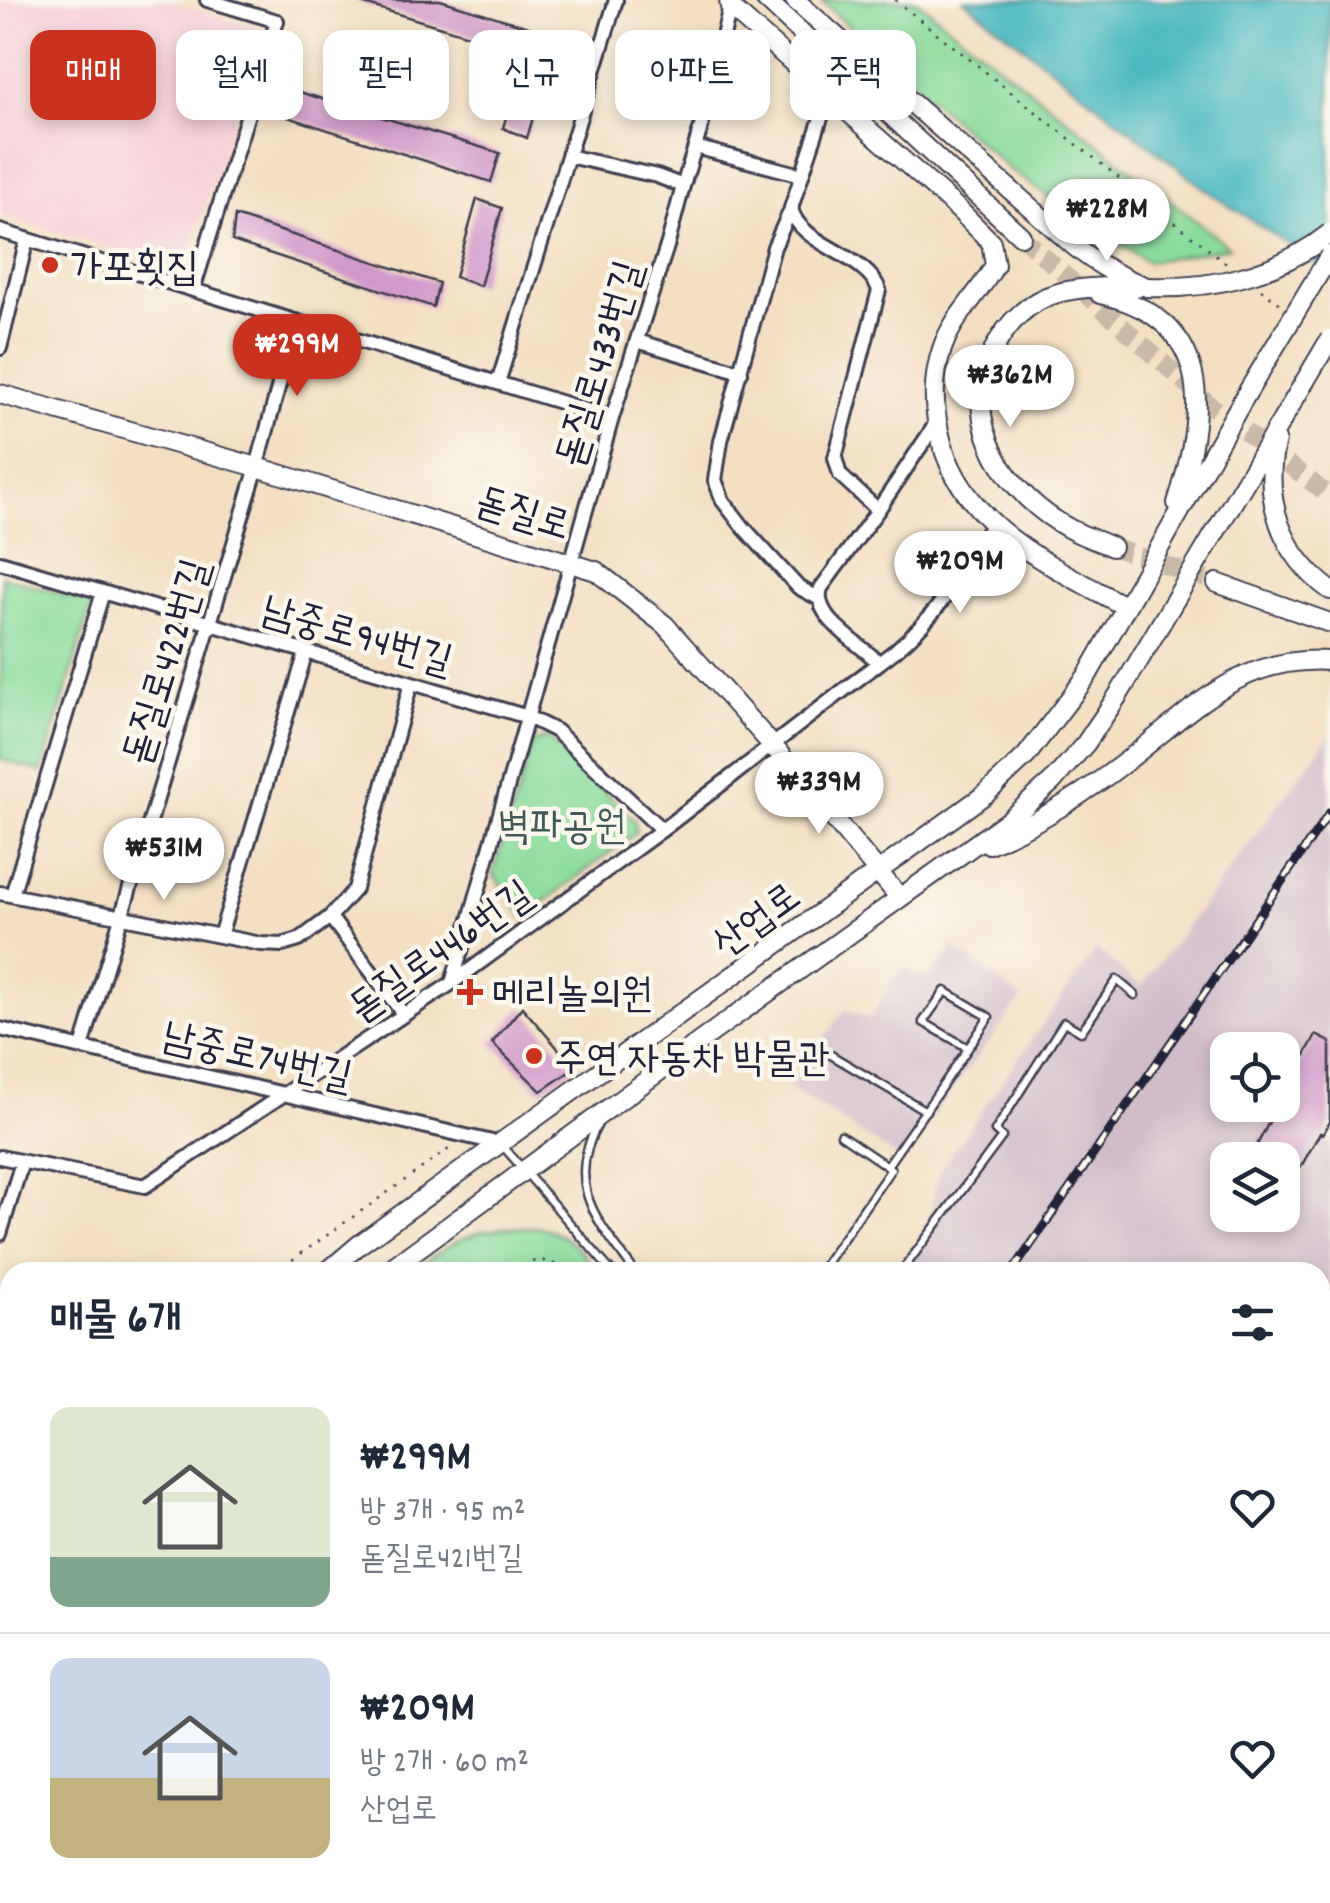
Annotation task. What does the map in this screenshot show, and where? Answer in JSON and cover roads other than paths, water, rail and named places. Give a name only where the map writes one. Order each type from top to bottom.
[{"type":"main road","points":[[766,0],[1021,236]]},
{"type":"main road","points":[[795,0],[1072,246],[1111,272],[1148,287]]},
{"type":"main road","points":[[729,4],[790,59]]},
{"type":"main road","points":[[858,120],[983,232],[994,248],[996,260],[991,272],[952,324],[941,351],[934,388],[944,455],[959,487],[992,524],[1036,556],[1126,607]]},
{"type":"main road","points":[[1112,548],[1070,529],[1037,506],[993,454],[980,394],[994,347],[1024,311],[1044,298],[1069,291],[1191,287],[1232,280],[1290,259],[1330,233]]},
{"type":"main road","name":"산업로","points":[[339,1262],[987,792],[1026,756],[1087,676],[1330,255]]},
{"type":"main road","points":[[1069,291],[1118,298],[1140,306],[1159,318],[1188,353],[1198,400],[1197,422],[1184,480],[1160,548]]},
{"type":"main road","name":"산업로","points":[[400,1262],[1009,820],[1052,782],[1086,743],[1119,694],[1330,339]]},
{"type":"main road","name":"돋질로","points":[[0,394],[257,466],[571,561],[596,572],[666,625],[774,746],[900,898]]},
{"type":"main road","points":[[1282,420],[1272,460],[1276,516],[1290,549],[1315,579],[1330,590]]},
{"type":"main road","points":[[1217,583],[1330,624]]},
{"type":"main road","points":[[961,855],[1023,830],[1052,813],[1128,760],[1201,701],[1242,676],[1286,661],[1330,661]]},
{"type":"main road","points":[[330,1262],[360,1244]]},
{"type":"street","points":[[194,290],[277,21],[207,0]]},
{"type":"street","points":[[498,383],[616,0]]},
{"type":"street","name":"돋질로433번길","points":[[452,984],[612,418],[668,243],[729,4]]},
{"type":"street","points":[[818,598],[798,587],[744,528],[716,488],[717,458],[774,247],[792,207],[820,120]]},
{"type":"street","points":[[695,147],[802,175]]},
{"type":"street","points":[[568,156],[657,176],[683,186]]},
{"type":"street","points":[[792,207],[798,224],[869,273],[879,290],[835,458],[840,475],[878,510]]},
{"type":"street","points":[[0,231],[612,418]]},
{"type":"street","points":[[0,348],[5,305],[27,239]]},
{"type":"street","name":"돋질로422번길","points":[[82,1046],[257,466],[296,321]]},
{"type":"street","points":[[637,340],[741,372]]},
{"type":"street","points":[[879,663],[823,612],[818,598],[937,422]]},
{"type":"street","name":"돋질로446번길","points":[[0,1157],[145,1186],[452,984],[774,746],[919,631],[947,598],[992,524]]},
{"type":"street","name":"남중로94번길","points":[[0,562],[528,718],[556,731],[662,830]]},
{"type":"street","points":[[102,592],[6,894],[220,936],[282,945],[299,940],[330,917],[355,889],[411,683]]},
{"type":"street","points":[[220,936],[306,652]]},
{"type":"street","points":[[330,917],[404,1015]]},
{"type":"street","name":"남중로74번길","points":[[0,1029],[501,1144]]},
{"type":"street","points":[[0,1234],[22,1162]]},
{"type":"lane","points":[[908,1262],[1002,1137],[994,1131],[1064,1022],[1080,1032],[1117,980],[1135,995]]},
{"type":"lane","points":[[886,1166],[926,1111],[989,1017],[945,991],[923,1022],[968,1048]]},
{"type":"lane","points":[[832,1055],[926,1111]]},
{"type":"lane","points":[[603,1115],[585,1155],[584,1190],[590,1208],[628,1262]]},
{"type":"lane","points":[[827,1262],[891,1169],[841,1135]]},
{"type":"lane","points":[[501,1144],[603,1262]]},
{"type":"water","points":[[964,0],[1330,0],[1330,272],[1213,195]]},
{"type":"tunnel","points":[[1021,236],[1210,405],[1330,496]]},
{"type":"tunnel","points":[[1112,547],[1217,583]]},
{"type":"railway","points":[[1019,1262],[1330,812]]},
{"type":"place","name":"가포횟집","points":[[50,265]]},
{"type":"place","name":"메리놀의원","points":[[470,992]]},
{"type":"place","name":"주연 자동차 박물관","points":[[534,1056]]},
{"type":"park label","name":"벽파공원","points":[[562,824]]}]
